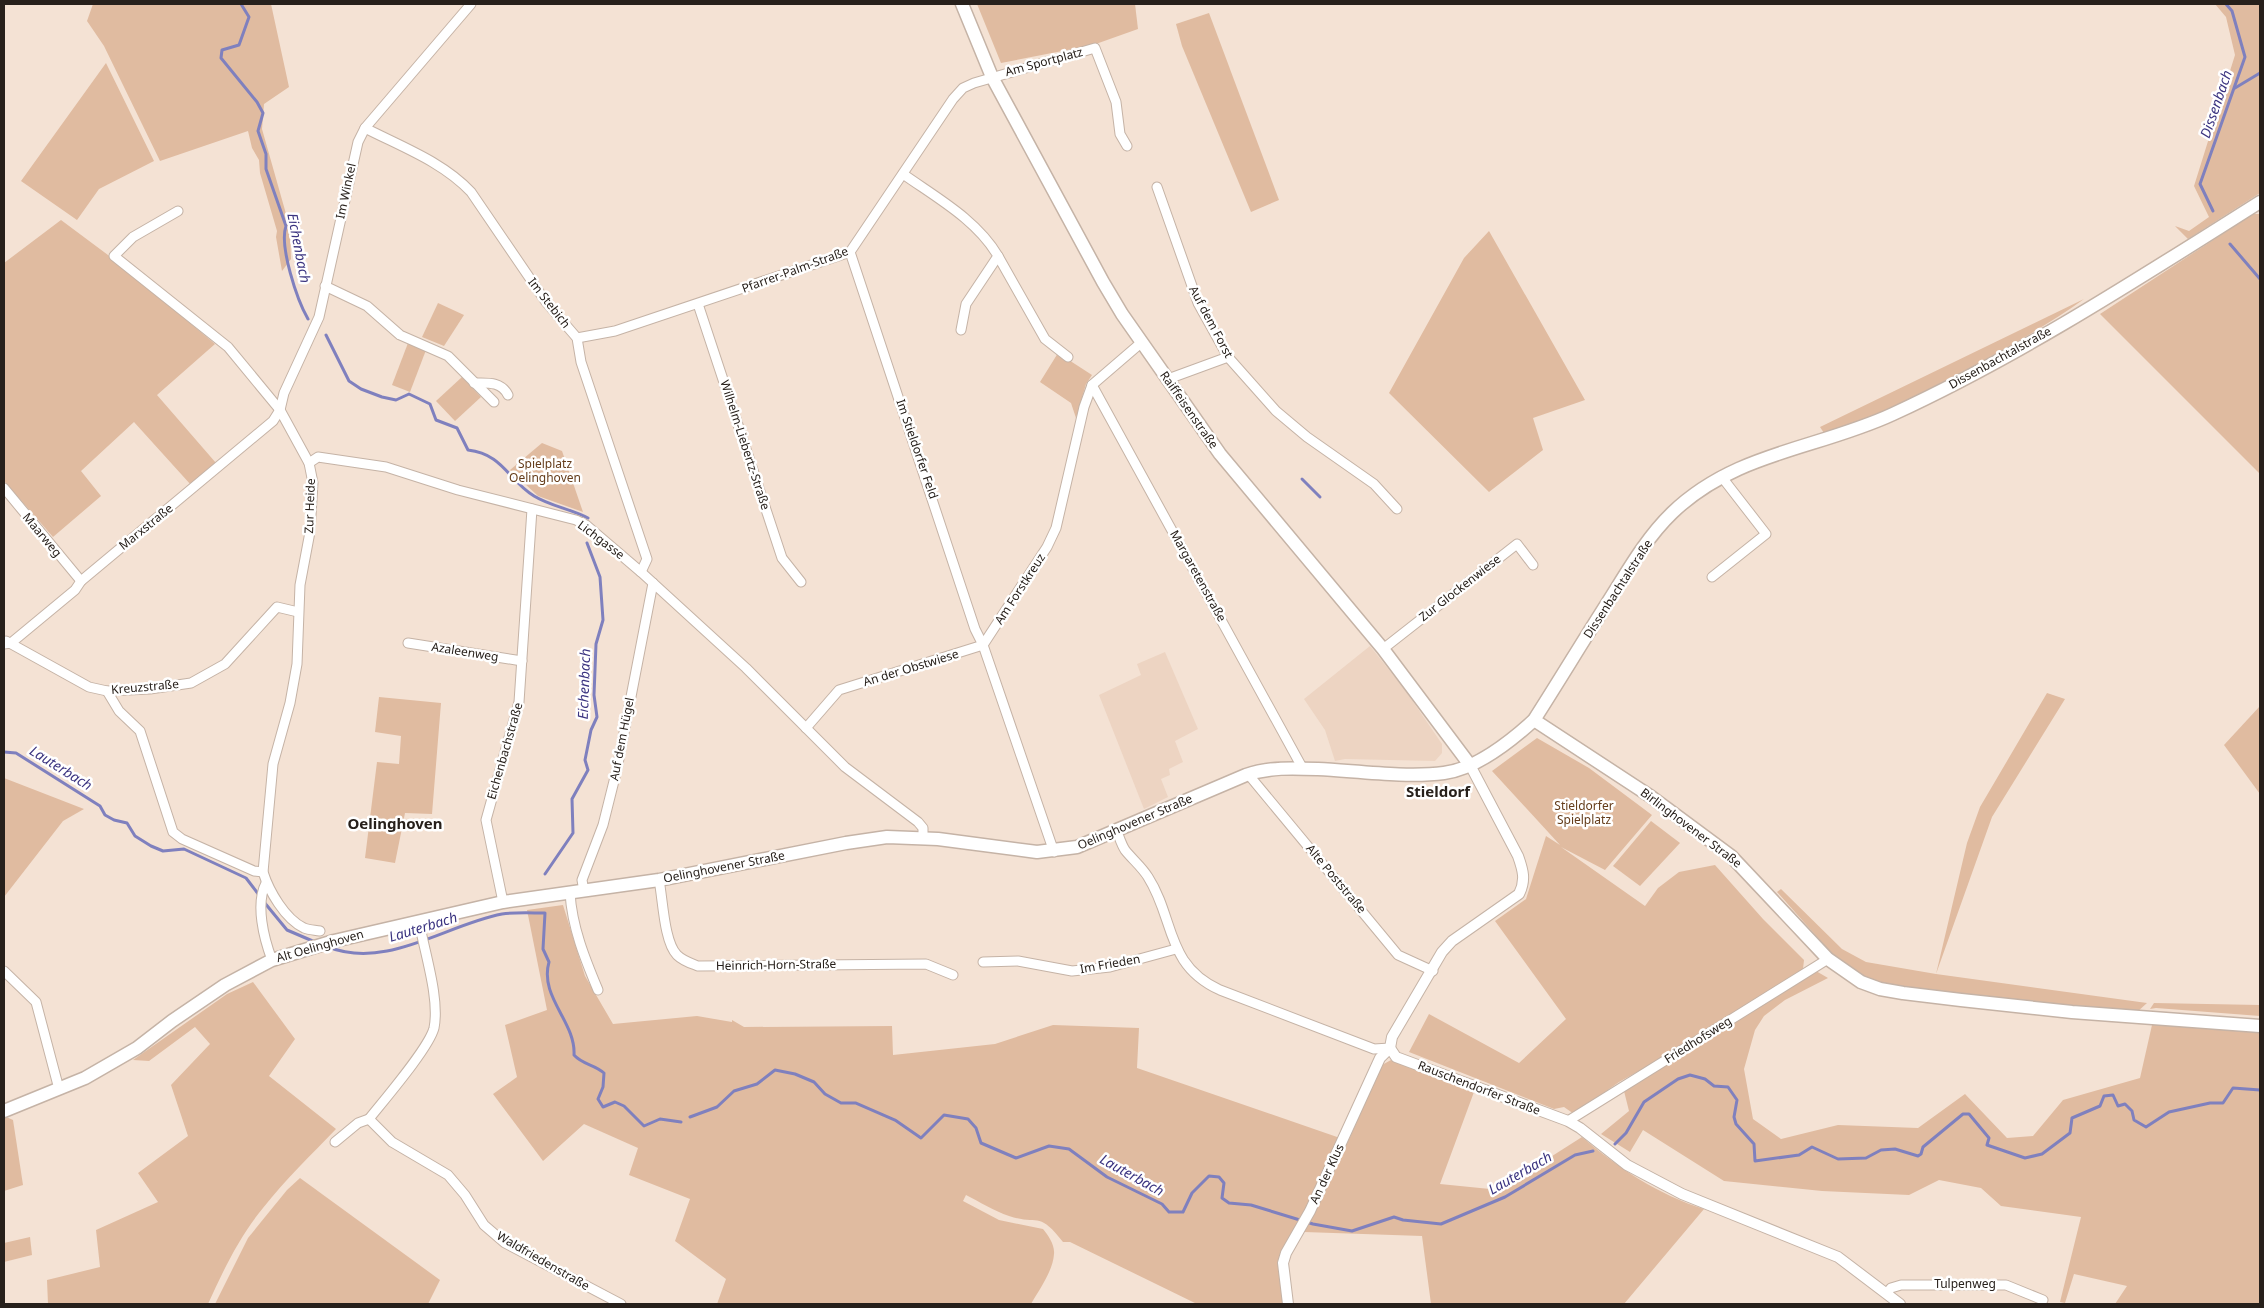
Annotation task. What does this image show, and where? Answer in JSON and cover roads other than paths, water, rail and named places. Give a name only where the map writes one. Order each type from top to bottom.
[{"type":"main road","name":"Raiffeisenstraße","points":[[962,4],[966,18],[992,77],[1103,282],[1142,342],[1232,469],[1383,649],[1470,765]]},
{"type":"main road","name":"Dissenbachtalstraße","points":[[1534,720],[1644,546],[1673,512],[1698,492],[1721,476],[1762,458],[1824,439],[1890,415],[1955,384],[2059,325],[2260,202]]},
{"type":"main road","name":"Oelinghovener Straße","points":[[570,893],[659,880],[846,842],[887,837],[923,838],[1019,851],[1054,852],[1077,847],[1248,774],[1268,770],[1303,769],[1424,774],[1445,773],[1470,765],[1510,743],[1534,720]]},
{"type":"main road","name":"Birlinghovener Straße","points":[[1534,720],[1650,796],[1731,856],[1828,959],[1849,976],[1880,989],[2072,1012],[2260,1026]]},
{"type":"main road","name":"Alt Oelinghoven","points":[[4,1111],[85,1078],[137,1048],[172,1020],[225,985],[272,960],[306,948],[334,941],[420,926],[503,902],[570,893]]},
{"type":"street","name":"Im Winkel","points":[[280,410],[284,393],[319,317],[353,156],[365,128],[471,4]]},
{"type":"street","name":"Am Sportplatz","points":[[992,77],[1095,48],[1116,102],[1120,134],[1128,146]]},
{"type":"street","name":"Pfarrer-Palm-Straße","points":[[577,338],[616,331],[850,252],[953,98],[963,88],[992,77]]},
{"type":"street","name":"Im Stebich","points":[[365,128],[444,168],[459,179],[472,192],[557,318],[577,338],[582,362],[647,559],[641,572]]},
{"type":"street","points":[[903,174],[971,223],[990,243],[1045,339],[1068,357]]},
{"type":"street","name":"Auf dem Forst","points":[[1157,187],[1198,303],[1228,357],[1276,410],[1307,437],[1374,484],[1396,509]]},
{"type":"street","name":"Zur Heide","points":[[178,211],[133,236],[114,256],[228,347],[280,410],[309,463],[313,483],[310,532],[300,585],[297,664],[290,703],[273,764],[263,872],[262,910],[266,946],[272,960]]},
{"type":"street","name":"Im Stieldorfer Feld","points":[[850,252],[975,629],[983,645]]},
{"type":"street","points":[[961,330],[966,304],[998,256]]},
{"type":"street","points":[[325,286],[367,306],[400,335],[448,356],[494,402]]},
{"type":"street","name":"Wilhelm-Liebertz-Straße","points":[[698,304],[782,558],[801,582]]},
{"type":"street","name":"Am Forstkreuz","points":[[983,645],[1047,547],[1056,528],[1084,407],[1092,385],[1142,342]]},
{"type":"street","points":[[1168,378],[1228,357]]},
{"type":"street","points":[[474,383],[494,383],[505,388],[508,395]]},
{"type":"street","name":"Margaretenstraße","points":[[1092,385],[1303,769]]},
{"type":"street","name":"Marxstraße","points":[[6,643],[75,590],[81,581],[258,435],[280,410]]},
{"type":"street","name":"Lichgasse","points":[[309,463],[318,458],[386,467],[458,490],[576,520],[586,525],[641,572],[746,668],[845,767],[918,822],[923,828],[923,838]]},
{"type":"street","points":[[1712,577],[1766,534],[1721,476]]},
{"type":"street","name":"Maarweg","points":[[4,488],[81,581]]},
{"type":"street","name":"Eichenbachstraße","points":[[503,902],[486,820],[519,702],[532,509]]},
{"type":"street","name":"Zur Glockenwiese","points":[[1383,649],[1517,544],[1533,565]]},
{"type":"street","name":"Auf dem Hügel","points":[[584,891],[582,880],[603,825],[617,769],[652,583]]},
{"type":"street","name":"Kreuzstraße","points":[[6,643],[89,687],[107,691],[150,689],[191,683],[225,664],[276,607],[298,612]]},
{"type":"street","name":"Azaleenweg","points":[[408,643],[522,661]]},
{"type":"street","points":[[983,645],[1054,852]]},
{"type":"street","name":"An der Obstwiese","points":[[806,728],[839,690],[983,645]]},
{"type":"street","points":[[107,691],[119,711],[140,731],[173,832],[182,839],[254,870],[263,872]]},
{"type":"street","name":"An der Klus","points":[[1288,1304],[1283,1263],[1286,1253],[1310,1210],[1380,1058],[1390,1048],[1392,1037],[1433,971],[1442,952],[1452,941],[1519,894],[1523,886],[1524,872],[1518,856],[1470,765]]},
{"type":"street","name":"Alte Poststraße","points":[[1248,774],[1398,955],[1433,971]]},
{"type":"street","points":[[1116,829],[1125,850],[1148,876],[1158,896],[1176,949],[1197,977],[1220,990],[1374,1049],[1390,1048]]},
{"type":"street","name":"Heinrich-Horn-Straße","points":[[659,880],[670,944],[677,955],[692,964],[710,966],[926,964],[953,975]]},
{"type":"street","name":"Zur Heide","points":[[264,887],[291,919],[305,928],[320,931]]},
{"type":"street","points":[[570,893],[571,909],[584,957],[598,990]]},
{"type":"street","points":[[334,1142],[358,1123],[369,1119],[426,1044],[433,1030],[435,1020],[432,984],[420,926]]},
{"type":"street","name":"Im Frieden","points":[[984,962],[1018,961],[1072,971],[1110,966],[1176,949]]},
{"type":"street","name":"Friedhofsweg","points":[[1568,1121],[1828,959]]},
{"type":"street","points":[[4,971],[36,1002],[59,1089]]},
{"type":"street","name":"Rauschendorfer Straße","points":[[1390,1048],[1396,1057],[1568,1121],[1580,1128],[1627,1165],[1682,1194],[1828,1252],[1849,1264],[1900,1304]]},
{"type":"street","name":"Waldfriedenstraße","points":[[369,1119],[392,1142],[448,1175],[465,1195],[484,1225],[505,1243],[622,1304]]},
{"type":"street","name":"Tulpenweg","points":[[1887,1293],[1892,1288],[1901,1285],[1975,1283],[2006,1285],[2043,1300]]},
{"type":"waterway","name":"Eichenbach","points":[[241,4],[249,17],[239,45],[222,50],[221,58],[257,102],[263,113],[258,131],[266,154],[266,169],[286,226],[284,235],[290,273],[308,319]]},
{"type":"waterway","name":"Dissenbach","points":[[2213,211],[2200,184],[2245,57],[2232,11],[2226,4]]},
{"type":"waterway","points":[[2235,88],[2260,73]]},
{"type":"waterway","name":"Dissenbach","points":[[2230,244],[2260,279]]},
{"type":"waterway","name":"Eichenbach","points":[[326,335],[349,381],[361,389],[382,397],[396,400],[409,394],[430,404],[436,420],[457,428],[468,450],[480,452],[497,462],[525,490],[534,496],[588,518]]},
{"type":"waterway","points":[[1302,479],[1320,497]]},
{"type":"waterway","name":"Eichenbach","points":[[545,874],[573,833],[572,799],[588,770],[585,760],[591,730],[597,717],[594,695],[596,644],[603,620],[600,577],[587,543]]},
{"type":"waterway","name":"Lauterbach","points":[[4,752],[16,753],[100,806],[105,815],[114,820],[127,823],[135,836],[151,846],[163,851],[184,849],[246,878],[259,895]]},
{"type":"waterway","name":"Lauterbach","points":[[264,902],[287,930],[315,942]]},
{"type":"waterway","name":"Lauterbach","points":[[328,947],[350,953],[394,950],[502,914],[545,913],[543,949],[549,962],[547,975],[549,987],[570,1031],[574,1055],[581,1061],[604,1073],[603,1087],[598,1099],[603,1107],[615,1102],[624,1106],[644,1126],[660,1119],[681,1122]]},
{"type":"waterway","name":"Lauterbach","points":[[690,1117],[717,1107],[734,1091],[757,1084],[775,1070],[795,1074],[814,1082],[825,1094],[841,1103],[856,1103],[895,1120],[921,1138],[944,1115],[968,1119],[976,1128],[981,1143],[1016,1158],[1049,1146],[1069,1149],[1107,1177],[1162,1204],[1169,1212],[1183,1212],[1192,1193],[1209,1176],[1219,1177],[1224,1183],[1222,1198],[1229,1203],[1251,1205],[1313,1224],[1352,1231],[1394,1217],[1403,1220],[1441,1224],[1505,1197],[1575,1155],[1593,1151]]},
{"type":"waterway","name":"Lauterbach","points":[[1615,1144],[1626,1133],[1644,1102],[1678,1079],[1690,1075],[1705,1079],[1714,1086],[1728,1087],[1737,1100],[1734,1117],[1736,1124],[1754,1144],[1755,1161],[1799,1155],[1812,1147],[1838,1159],[1866,1158],[1881,1150],[1895,1149],[1918,1156],[1921,1154],[1923,1147],[1963,1114],[1969,1114],[1989,1138],[1987,1145],[2025,1158],[2042,1154],[2070,1133],[2072,1118],[2100,1106],[2104,1096],[2113,1095],[2118,1106],[2125,1104],[2132,1111],[2134,1120],[2146,1127],[2169,1112],[2210,1103],[2223,1103],[2233,1088],[2260,1090]]},
{"type":"district","name":"Stieldorf","points":[[1438,792]]},
{"type":"district","name":"Oelinghoven","points":[[395,824]]},
{"type":"park label","name":"Spielplatz Oelinghoven","points":[[545,471]]},
{"type":"park label","name":"Stieldorfer Spielplatz","points":[[1584,813]]}]
